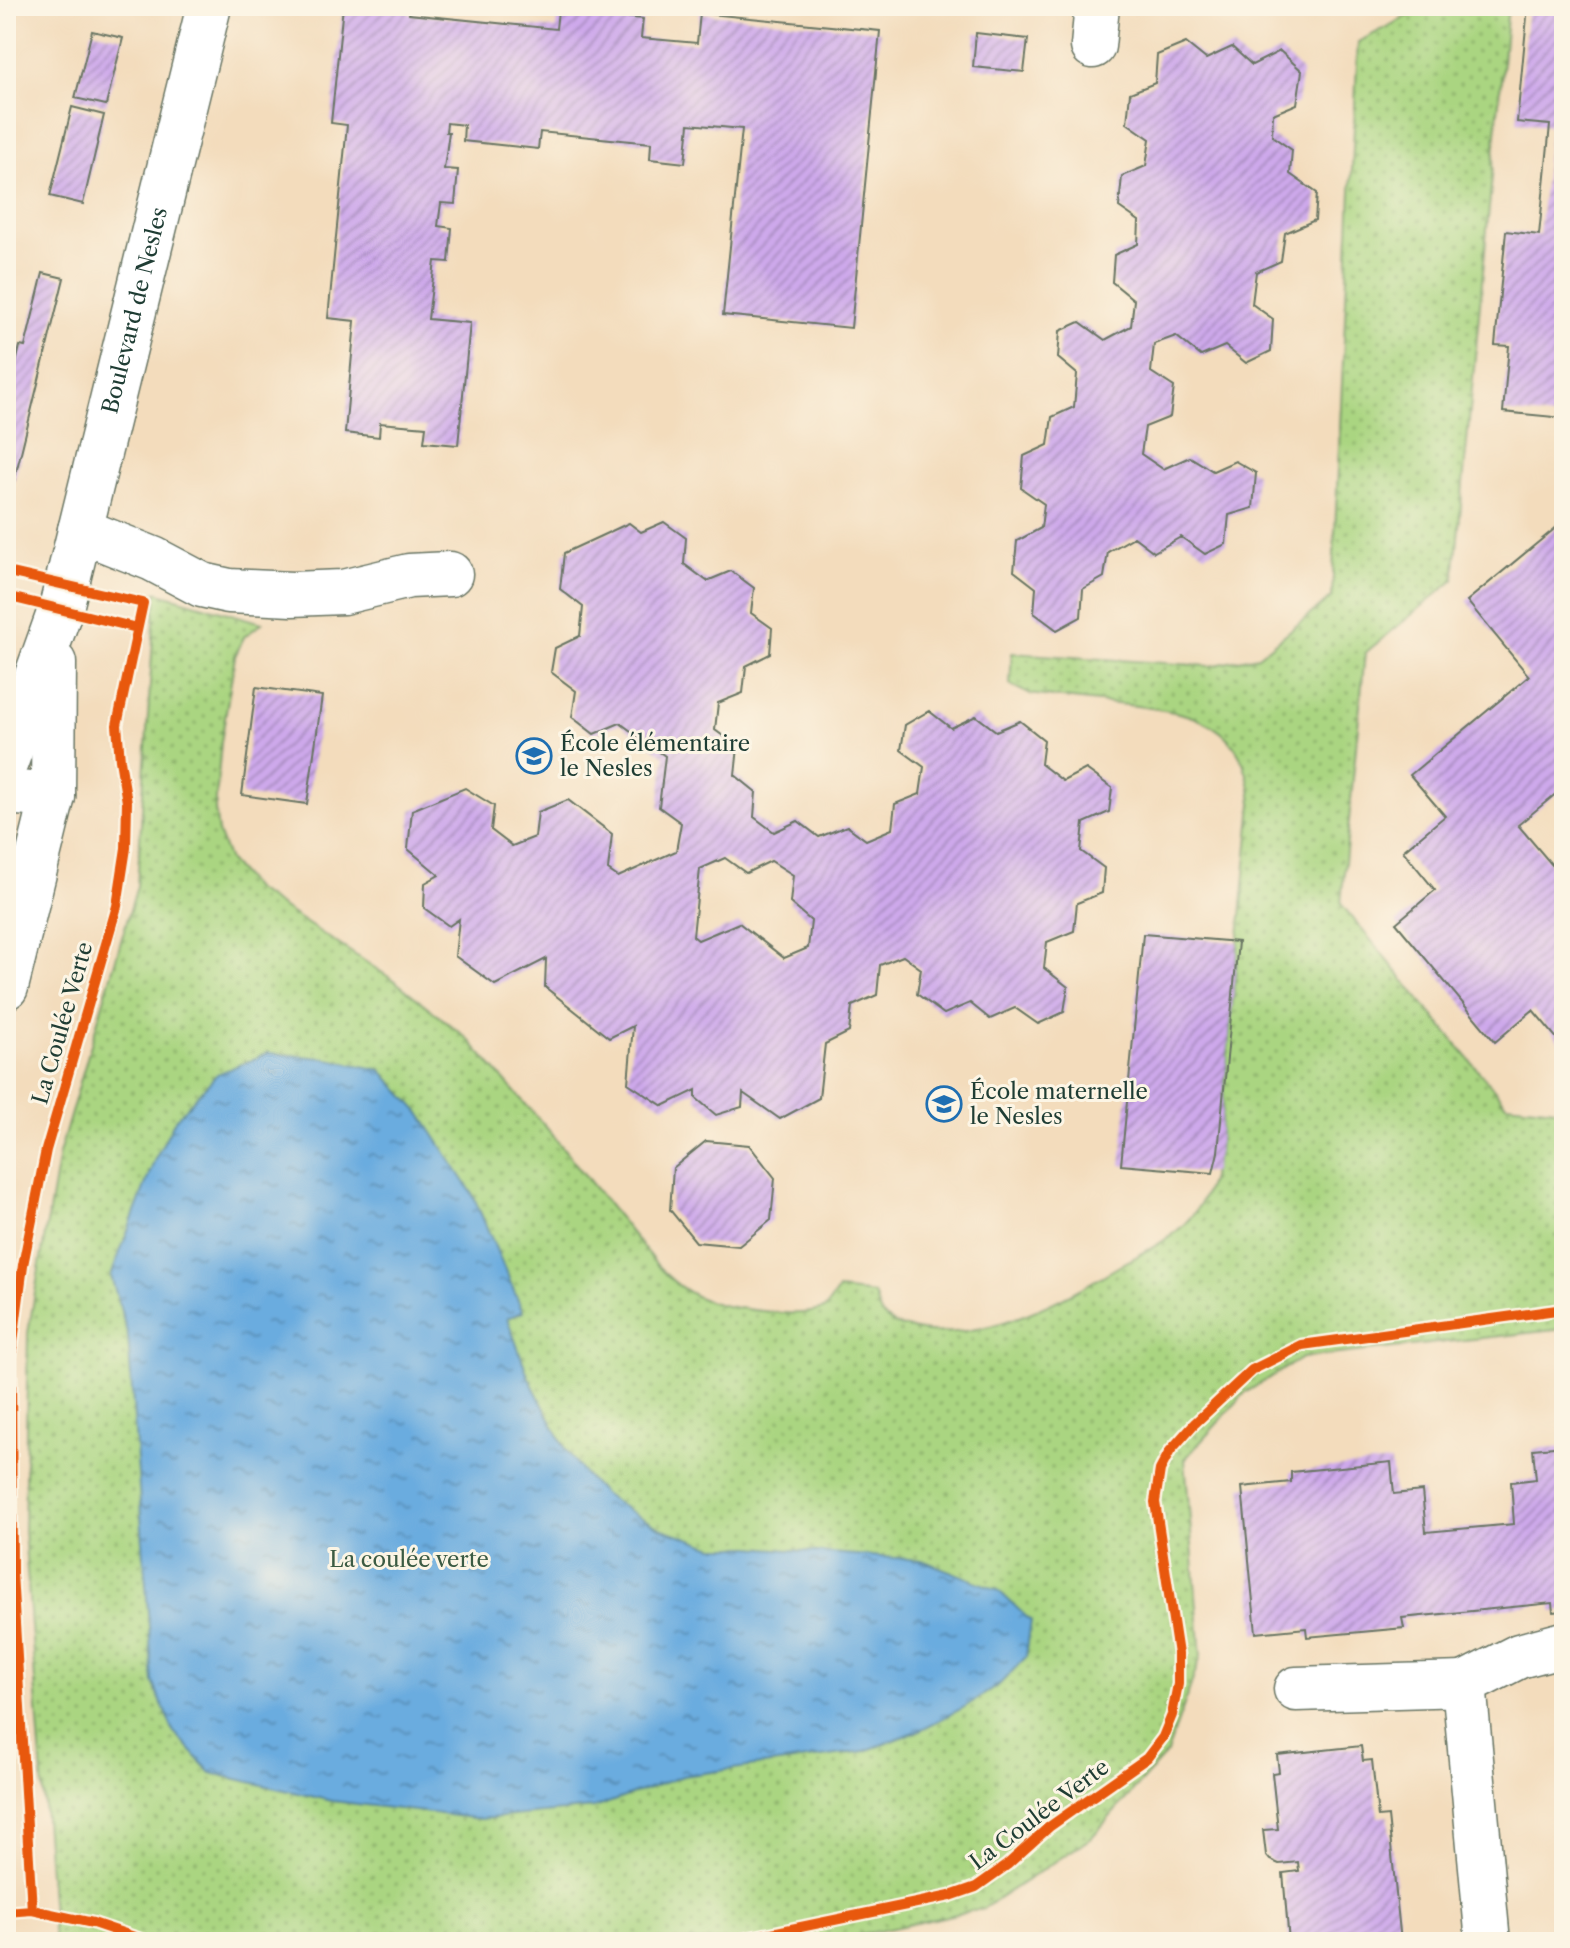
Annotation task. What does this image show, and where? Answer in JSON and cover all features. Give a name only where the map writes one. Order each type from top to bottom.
[{"type":"street","name":"Boulevard de Nesles","points":[[6,762],[59,613],[209,6]]},
{"type":"street","points":[[80,530],[153,559],[202,585],[229,591],[292,594],[343,592],[409,576],[450,574]]},
{"type":"street","name":"Boulevard de Nesles","points":[[6,987],[53,796],[53,668],[59,613]]},
{"type":"street","points":[[6,792],[53,796]]},
{"type":"street","points":[[1296,1689],[1464,1684],[1519,1656],[1564,1644]]},
{"type":"street","points":[[1464,1684],[1488,1942]]},
{"type":"green space","name":"La coulée verte","points":[[1427,6],[1508,6],[1454,580],[1365,653],[1341,904],[1506,1104],[1564,1110],[1564,1329],[1302,1358],[1245,1393],[1185,1459],[1201,1656],[1167,1753],[1091,1838],[984,1908],[829,1942],[54,1942],[24,1530],[28,1333],[59,1154],[137,886],[156,592],[262,623],[244,637],[235,656],[221,742],[215,810],[218,832],[229,861],[254,889],[395,981],[468,1039],[551,1133],[656,1264],[679,1286],[717,1304],[786,1313],[825,1309],[838,1290],[874,1294],[880,1312],[889,1321],[906,1328],[938,1333],[994,1325],[1049,1304],[1167,1239],[1195,1212],[1208,1188],[1218,1152],[1252,803],[1239,755],[1228,739],[1213,727],[1176,712],[1029,694],[1010,685],[1012,653],[1210,666],[1258,656],[1332,597],[1358,42]]},
{"type":"water","points":[[268,1053],[323,1058],[381,1070],[420,1113],[472,1193],[523,1312],[507,1318],[529,1378],[565,1448],[603,1494],[660,1528],[714,1547],[922,1560],[998,1590],[1031,1621],[1026,1657],[999,1685],[963,1708],[920,1730],[865,1751],[683,1776],[594,1808],[481,1819],[332,1801],[211,1773],[173,1731],[153,1682],[128,1336],[111,1276],[155,1159],[175,1120],[217,1074]]},
{"type":"building","points":[[6,6],[18,6],[7,48],[6,48]]},
{"type":"building","points":[[343,6],[410,6],[409,14],[556,29],[558,10],[643,19],[641,38],[697,43],[700,13],[880,31],[851,328],[723,315],[742,129],[689,124],[685,163],[650,159],[651,143],[540,132],[538,149],[463,141],[464,125],[447,123],[446,132],[449,132],[444,169],[458,170],[455,204],[441,203],[438,226],[452,228],[449,262],[435,261],[428,319],[470,323],[458,445],[424,442],[426,427],[380,423],[379,437],[345,433],[355,321],[328,318],[347,125],[331,123]]},
{"type":"building","points":[[1528,6],[1564,6],[1564,418],[1503,412],[1509,346],[1495,345],[1506,231],[1539,235],[1550,125],[1517,122]]},
{"type":"building","points":[[92,31],[123,38],[106,105],[75,98]]},
{"type":"building","points":[[976,33],[1028,39],[1024,72],[973,67]]},
{"type":"building","points":[[1186,43],[1206,59],[1232,47],[1252,65],[1280,51],[1302,71],[1297,104],[1273,114],[1272,136],[1292,150],[1290,174],[1317,193],[1315,220],[1285,233],[1281,261],[1256,272],[1252,304],[1273,319],[1271,351],[1246,363],[1225,346],[1201,356],[1176,336],[1154,344],[1151,372],[1174,387],[1170,417],[1145,427],[1141,454],[1163,469],[1190,457],[1213,471],[1235,461],[1256,473],[1253,508],[1229,515],[1226,544],[1205,554],[1181,537],[1154,552],[1134,537],[1108,552],[1104,577],[1083,589],[1081,617],[1057,630],[1034,613],[1036,588],[1014,571],[1017,541],[1041,528],[1044,504],[1021,488],[1024,456],[1048,445],[1052,417],[1074,407],[1077,374],[1058,358],[1060,331],[1080,322],[1105,340],[1131,326],[1134,300],[1112,282],[1114,255],[1138,244],[1139,221],[1119,207],[1122,176],[1146,166],[1150,139],[1127,123],[1130,93],[1155,83],[1157,55]]},
{"type":"building","points":[[72,107],[104,115],[83,204],[50,196]]},
{"type":"building","points":[[43,273],[64,278],[14,481],[6,478],[6,408],[20,346],[25,347]]},
{"type":"building","points":[[1564,521],[1564,787],[1518,825],[1564,879],[1564,1047],[1533,1010],[1495,1042],[1396,923],[1435,890],[1403,851],[1445,816],[1410,775],[1529,676],[1467,601]]},
{"type":"building","points":[[664,522],[686,538],[684,564],[707,581],[731,571],[754,588],[751,613],[772,628],[770,654],[746,666],[743,693],[718,703],[715,730],[738,747],[735,775],[756,792],[754,817],[774,832],[798,821],[819,837],[847,826],[866,840],[892,829],[895,804],[920,794],[924,767],[901,750],[905,725],[929,711],[951,728],[976,716],[996,731],[1020,721],[1044,740],[1041,764],[1063,781],[1086,769],[1112,788],[1109,812],[1084,823],[1081,851],[1104,868],[1102,893],[1077,903],[1074,931],[1047,942],[1044,968],[1068,987],[1064,1012],[1038,1024],[1015,1008],[990,1019],[970,1003],[944,1014],[917,994],[921,969],[903,956],[880,965],[877,995],[852,1006],[849,1032],[825,1044],[819,1098],[780,1119],[743,1093],[742,1107],[716,1115],[696,1098],[696,1090],[663,1106],[628,1083],[633,1026],[609,1038],[545,987],[546,959],[495,985],[455,956],[459,919],[449,926],[424,908],[425,883],[439,875],[408,849],[412,810],[465,788],[494,806],[491,830],[512,846],[535,837],[538,812],[568,800],[612,834],[608,870],[618,877],[676,851],[681,823],[659,807],[665,756],[620,723],[594,734],[572,717],[576,691],[551,672],[555,648],[580,636],[583,607],[560,589],[564,553],[629,523],[641,532]],"holes":[[[725,858],[746,873],[771,861],[793,875],[790,903],[811,921],[808,948],[784,958],[739,923],[698,940],[693,936],[700,869]]]},
{"type":"building","points":[[256,687],[322,696],[307,804],[242,795]]},
{"type":"building","points":[[1143,934],[1238,942],[1218,1152],[1213,1173],[1121,1165]]},
{"type":"building","points":[[706,1141],[749,1145],[775,1178],[771,1220],[739,1246],[696,1242],[670,1210],[673,1168]]},
{"type":"building","points":[[1564,1446],[1564,1611],[1553,1612],[1552,1603],[1402,1618],[1404,1628],[1307,1637],[1306,1628],[1256,1633],[1242,1487],[1291,1482],[1291,1472],[1391,1462],[1394,1494],[1422,1491],[1426,1532],[1514,1524],[1511,1482],[1536,1479],[1533,1449]]},
{"type":"building","points":[[1361,1746],[1363,1761],[1372,1760],[1378,1817],[1388,1816],[1401,1942],[1289,1942],[1283,1873],[1299,1871],[1298,1862],[1279,1864],[1270,1860],[1266,1855],[1263,1830],[1278,1829],[1272,1773],[1279,1772],[1277,1755]]},
{"type":"cycle path","name":"La Coulée Verte","points":[[6,580],[8,572],[143,603],[117,725],[127,802],[126,848],[117,906],[46,1150],[23,1265],[11,1357],[12,1573],[32,1910]]},
{"type":"cycle path","points":[[6,596],[137,628]]},
{"type":"cycle path","name":"La Coulée Verte","points":[[728,1942],[950,1896],[976,1887],[1007,1865],[1049,1827],[1147,1758],[1163,1737],[1172,1715],[1178,1684],[1178,1654],[1155,1502],[1160,1470],[1170,1451],[1194,1424],[1252,1370],[1302,1345],[1564,1309]]},
{"type":"cycle path","points":[[6,1912],[32,1910],[93,1923],[149,1942]]},
{"type":"place","name":"École élémentaire le Nesles","points":[[534,756]]},
{"type":"place","name":"École maternelle le Nesles","points":[[944,1104]]}]
